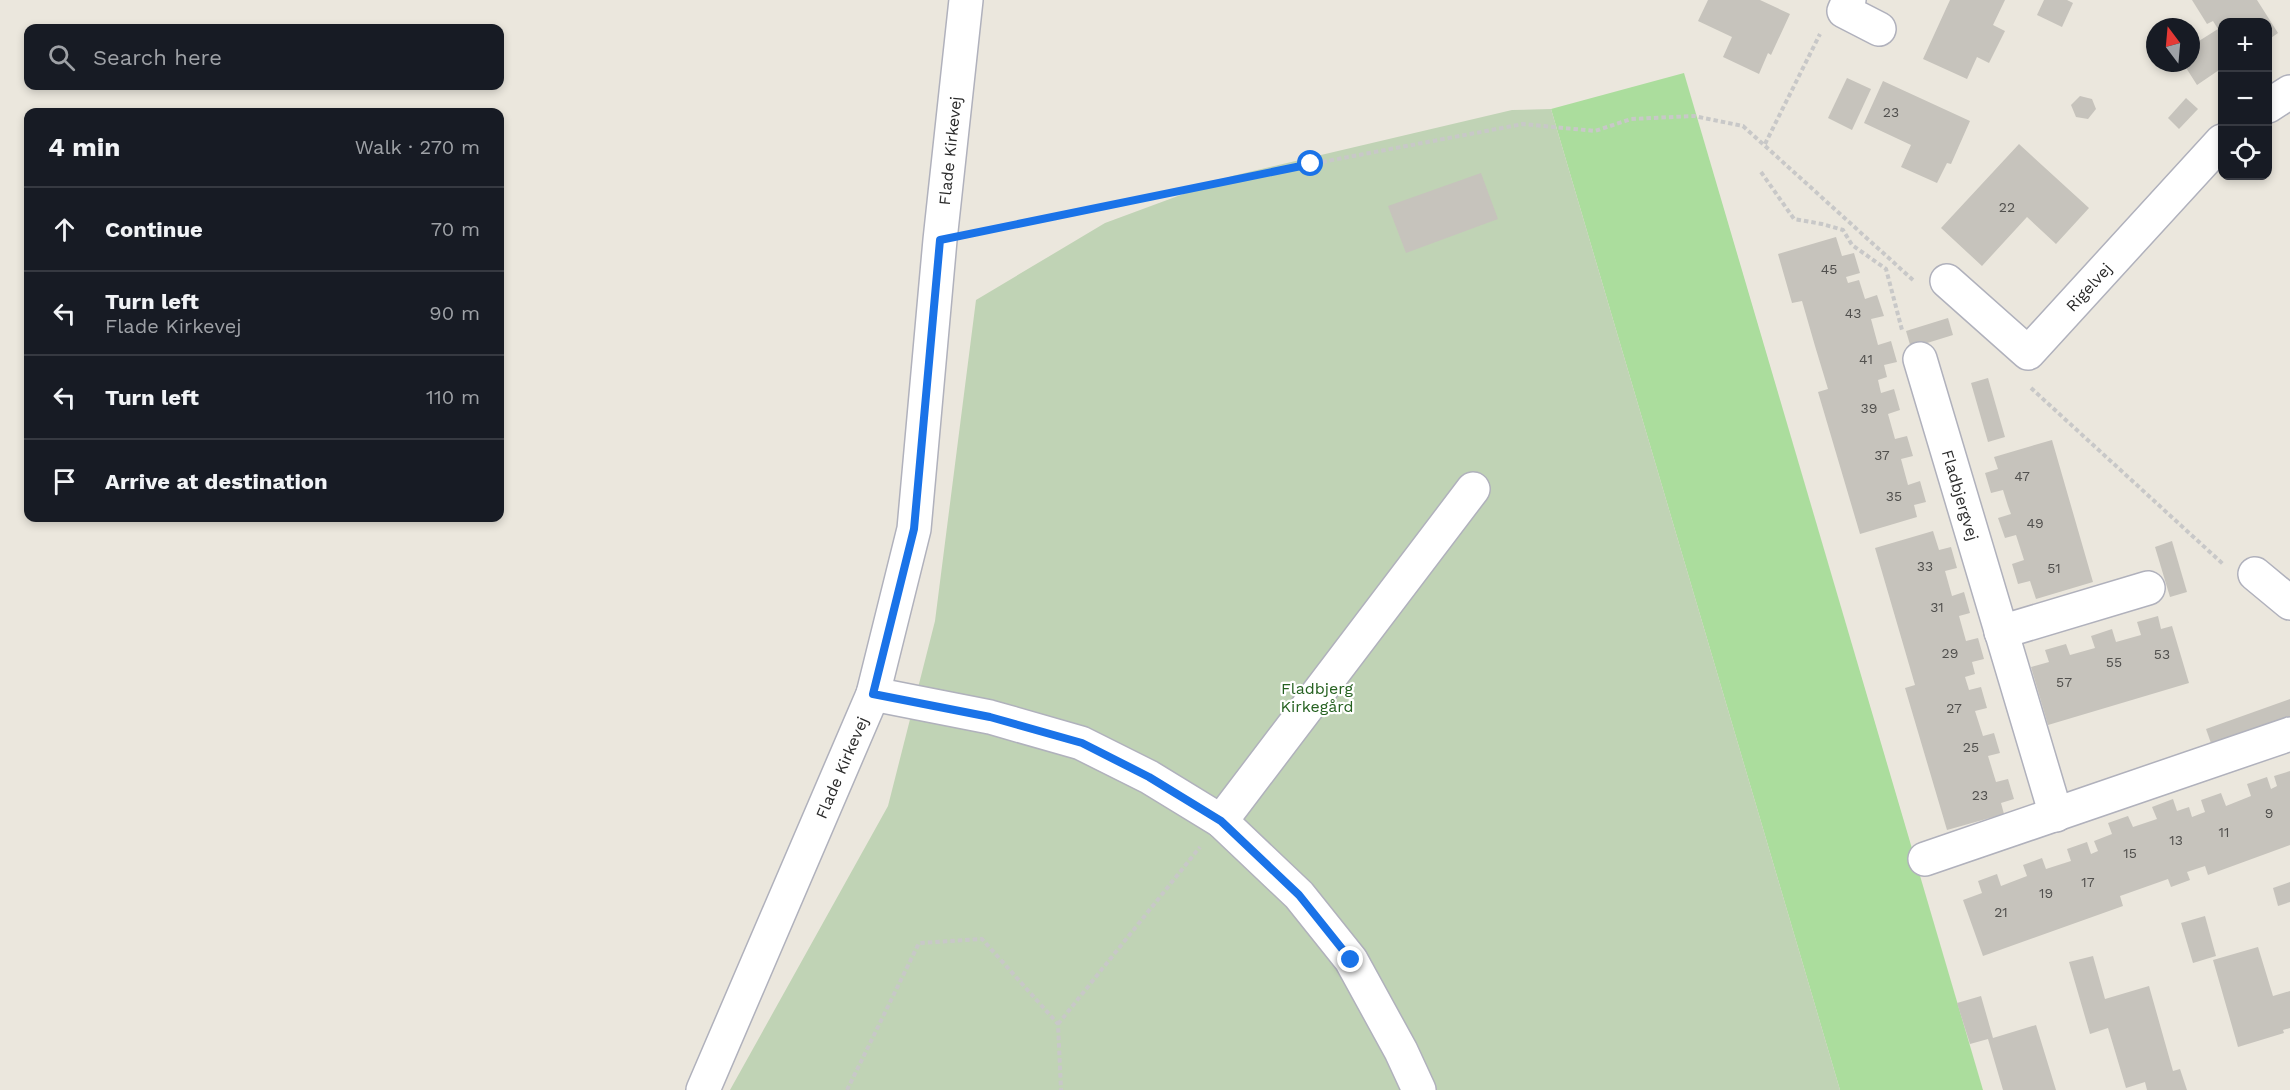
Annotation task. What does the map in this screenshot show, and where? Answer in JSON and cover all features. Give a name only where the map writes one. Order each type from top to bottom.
[{"type":"street","name":"Flade Kirkevej","points":[[703,1090],[873,694],[914,529],[940,240],[966,0]]},
{"type":"street","points":[[1847,6],[1879,29]]},
{"type":"street","points":[[2272,103],[2290,92]]},
{"type":"street","name":"Rigelvej","points":[[1934,284],[2028,353],[2218,146]]},
{"type":"street","name":"Fladbjergvej","points":[[1920,359],[2056,814]]},
{"type":"street","points":[[1221,821],[1473,489]]},
{"type":"street","points":[[2255,574],[2290,603]]},
{"type":"street","points":[[2001,632],[2148,588]]},
{"type":"street","points":[[873,694],[990,717],[1082,743],[1149,777],[1221,821],[1299,895],[1351,960],[1401,1051],[1419,1090]]},
{"type":"street","points":[[1925,859],[2290,734]]},
{"type":"path","points":[[1765,144],[1823,26],[1847,6]]},
{"type":"path","points":[[940,240],[1311,164],[1523,124],[1595,130],[1631,119],[1694,117],[1743,126],[1934,284]]},
{"type":"path","points":[[1761,172],[1794,219],[1843,230],[1852,245],[1886,269],[1908,353],[1920,359]]},
{"type":"path","points":[[2025,383],[2241,580],[2255,574]]},
{"type":"path","points":[[1058,1024],[1221,821]]},
{"type":"path","points":[[847,1090],[919,943],[982,939],[1058,1024],[1061,1090]]},
{"type":"green space","points":[[1684,73],[1983,1090],[1840,1090],[1551,109]]},
{"type":"green space","name":"Fladbjerg Kirkegård","points":[[1551,109],[1840,1090],[730,1090],[888,806],[935,621],[976,300],[1105,223],[1232,176],[1512,110]]},
{"type":"building","points":[[1708,0],[1760,0],[1790,14],[1771,55],[1768,53],[1759,74],[1723,57],[1732,37],[1698,21]]},
{"type":"building","points":[[1950,0],[2005,0],[1993,25],[2005,31],[1989,63],[1977,57],[1967,79],[1923,59]]},
{"type":"building","points":[[2044,0],[2067,0],[2073,3],[2062,27],[2037,15]]},
{"type":"building","points":[[2192,0],[2257,0],[2268,18],[2218,18],[2218,29],[2213,21],[2207,24]]},
{"type":"building","points":[[2272,24],[2278,33],[2272,37]]},
{"type":"building","points":[[2218,29],[2218,71],[2197,85],[2189,72],[2200,72],[2200,40]]},
{"type":"building","points":[[1847,78],[1871,89],[1852,130],[1828,118]]},
{"type":"building","points":[[1883,81],[1970,121],[1951,164],[1947,163],[1937,183],[1901,167],[1911,145],[1864,123]]},
{"type":"building","points":[[2080,96],[2092,99],[2096,109],[2088,119],[2076,117],[2071,105]]},
{"type":"building","points":[[2186,98],[2198,109],[2179,129],[2168,118]]},
{"type":"building","points":[[2019,144],[2089,208],[2056,244],[2027,217],[1982,266],[1941,228]]},
{"type":"building","points":[[1481,173],[1498,219],[1406,253],[1388,206]]},
{"type":"building","points":[[1836,237],[1842,256],[1854,253],[1860,273],[1846,277],[1848,283],[1859,280],[1865,299],[1877,295],[1884,316],[1871,319],[1878,345],[1891,341],[1897,362],[1884,365],[1887,377],[1878,380],[1881,393],[1894,389],[1900,410],[1888,414],[1895,439],[1907,436],[1913,456],[1901,459],[1908,485],[1920,481],[1926,502],[1914,505],[1917,517],[1860,534],[1818,392],[1828,389],[1802,301],[1792,303],[1778,254]]},
{"type":"building","points":[[1948,318],[1953,335],[1911,348],[1906,331]]},
{"type":"building","points":[[1988,378],[2005,437],[1988,442],[1971,383]]},
{"type":"building","points":[[2052,440],[2093,582],[2036,599],[2030,581],[2018,584],[2012,564],[2024,560],[2016,535],[2005,538],[1998,518],[2011,514],[2003,490],[1991,493],[1985,473],[1998,469],[1994,457]]},
{"type":"building","points":[[1933,531],[1939,550],[1951,547],[1957,568],[1945,571],[1952,596],[1964,592],[1970,613],[1959,616],[1966,641],[1978,638],[1984,659],[1972,662],[1975,674],[1965,677],[1969,690],[1981,687],[1987,708],[1975,711],[1983,736],[1994,733],[2000,753],[1988,756],[1996,782],[2008,779],[2014,799],[2001,803],[2004,814],[1947,830],[1905,688],[1915,685],[1875,548]]},
{"type":"building","points":[[2172,541],[2187,592],[2170,597],[2155,547]]},
{"type":"building","points":[[2158,616],[2161,629],[2172,626],[2189,683],[2048,725],[2031,667],[2049,662],[2045,650],[2066,644],[2070,655],[2095,648],[2091,636],[2112,629],[2116,642],[2141,635],[2137,622]]},
{"type":"building","points":[[2290,699],[2290,718],[2212,746],[2206,729]]},
{"type":"building","points":[[2290,771],[2290,845],[2208,875],[2205,866],[2187,872],[2190,880],[2171,887],[2168,879],[2120,896],[2123,906],[1983,956],[1963,900],[1982,893],[1978,881],[1997,874],[2001,886],[2027,876],[2023,865],[2042,858],[2046,869],[2071,861],[2067,849],[2087,842],[2091,854],[2098,851],[2094,841],[2112,834],[2108,823],[2128,816],[2133,827],[2157,819],[2152,807],[2173,799],[2177,811],[2189,807],[2192,817],[2205,812],[2201,800],[2221,793],[2226,806],[2251,796],[2247,784],[2267,777],[2271,789],[2277,786],[2274,776]]},
{"type":"building","points":[[2290,882],[2290,902],[2278,906],[2273,888]]},
{"type":"building","points":[[2205,916],[2216,956],[2193,963],[2181,923]]},
{"type":"building","points":[[2258,947],[2273,996],[2290,991],[2290,1028],[2283,1030],[2284,1033],[2238,1047],[2213,960]]},
{"type":"building","points":[[2093,956],[2105,999],[2149,986],[2173,1071],[2180,1069],[2187,1090],[2147,1090],[2145,1082],[2126,1088],[2108,1028],[2090,1034],[2069,962]]},
{"type":"building","points":[[1981,996],[1993,1038],[2036,1025],[2056,1090],[2003,1090],[1988,1039],[1970,1044],[1957,1003]]},
{"type":"route","points":[[1311,164],[940,240],[914,529],[873,694],[990,717],[1082,743],[1149,777],[1221,821],[1299,895],[1351,960]]}]
